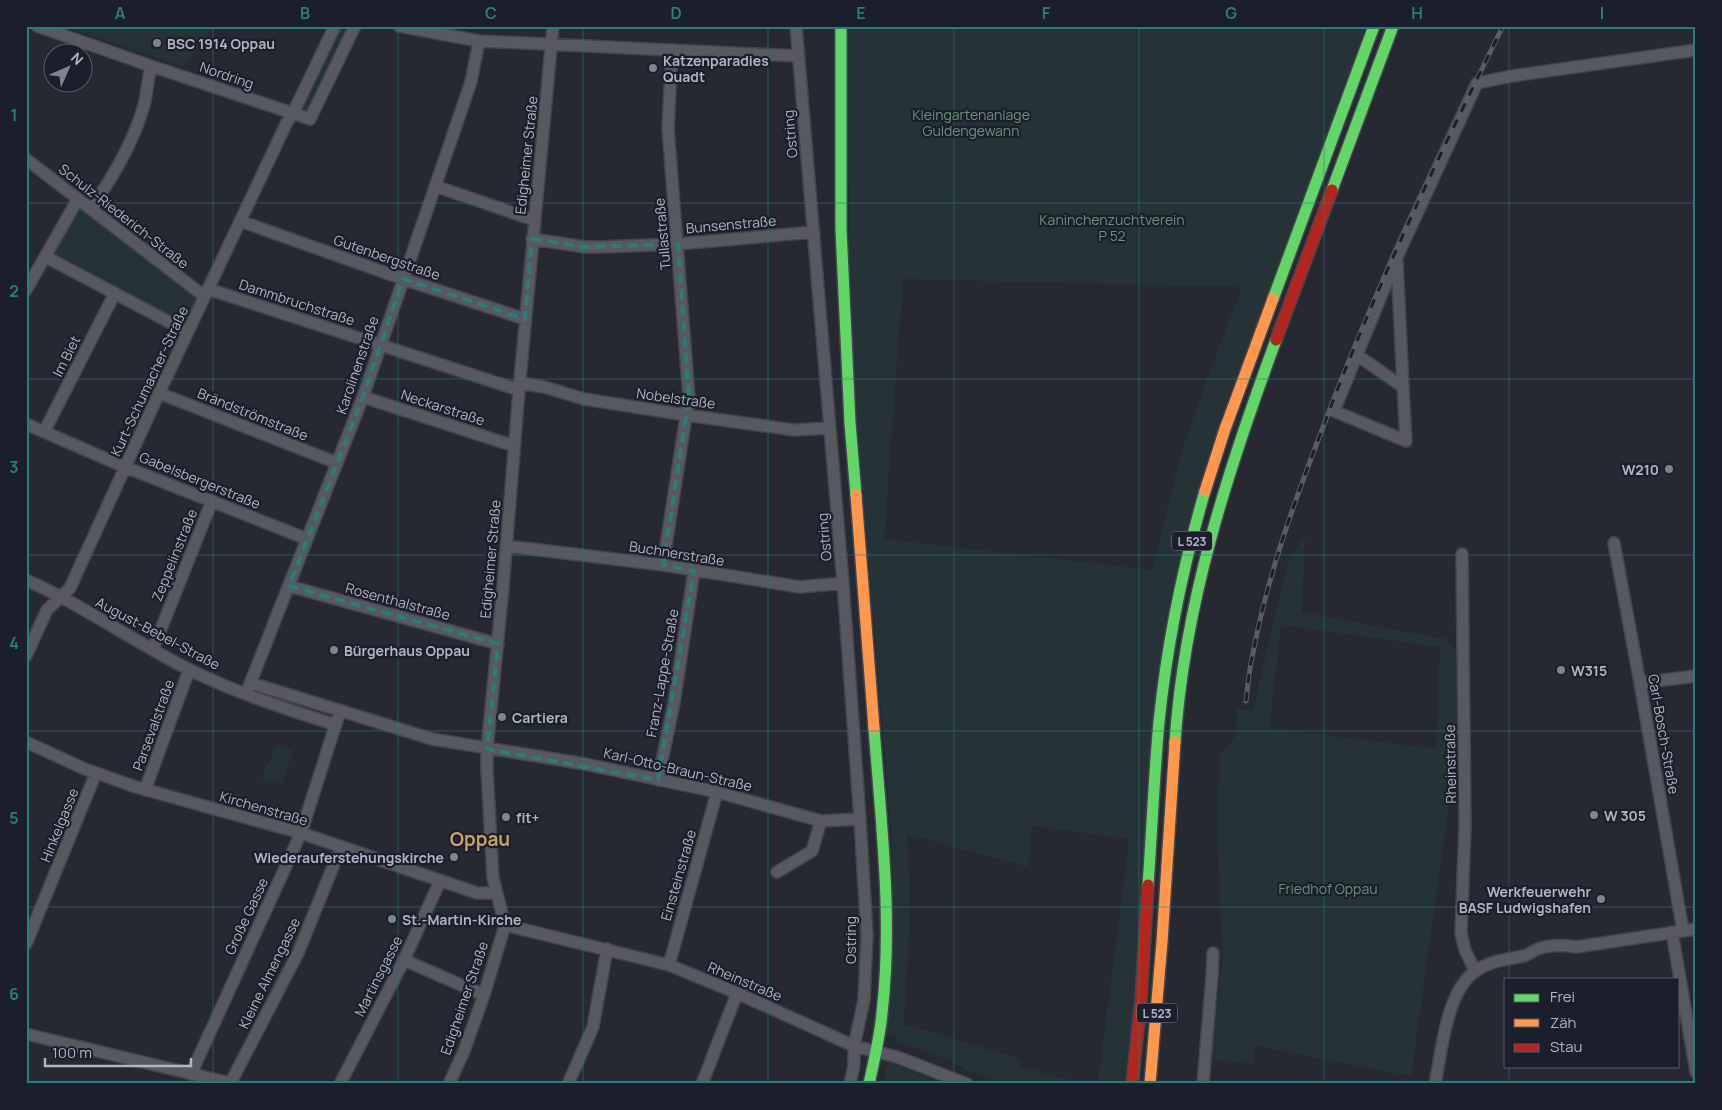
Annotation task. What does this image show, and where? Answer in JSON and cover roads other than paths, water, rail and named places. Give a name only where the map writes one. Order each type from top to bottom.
[{"type":"main road","points":[[841,26],[842,229],[850,423],[886,882],[885,985],[876,1052],[869,1084]]},
{"type":"main road","name":"L 523","points":[[1132,1084],[1141,1000],[1159,722],[1170,642],[1185,567],[1204,492],[1225,429],[1374,26]]},
{"type":"main road","name":"L 523","points":[[1150,1084],[1162,942],[1176,723],[1187,645],[1202,570],[1222,495],[1264,372],[1393,26]]},
{"type":"street","name":"Nordring","points":[[37,26],[293,113]]},
{"type":"street","name":"Kurt-Schumacher-Straße","points":[[26,656],[47,610],[70,588],[206,293],[335,26]]},
{"type":"street","points":[[293,113],[310,119],[355,26]]},
{"type":"street","points":[[399,26],[479,40],[798,56]]},
{"type":"street","name":"Edigheimer Straße","points":[[449,1084],[464,1051],[484,995],[505,925],[493,878],[487,749],[498,644],[532,239],[553,26]]},
{"type":"street","name":"Ostring","points":[[796,26],[843,583],[867,936],[864,1000],[854,1046],[854,1065],[850,1084]]},
{"type":"street","name":"Karolinenstraße","points":[[246,694],[363,397],[471,82],[479,40]]},
{"type":"street","name":"Tullastraße","points":[[663,565],[689,397],[668,128],[672,50]]},
{"type":"street","points":[[1396,257],[1406,441],[1334,411],[1396,257],[1477,83],[1696,50]]},
{"type":"street","points":[[91,209],[116,172],[132,140],[144,104],[151,66]]},
{"type":"street","name":"Schulz-Riederich-Straße","points":[[26,159],[206,293]]},
{"type":"street","points":[[435,186],[534,220]]},
{"type":"street","points":[[26,290],[78,199]]},
{"type":"street","name":"Gutenbergstraße","points":[[240,221],[403,279],[525,319]]},
{"type":"street","name":"Bunsenstraße","points":[[532,239],[585,247],[678,244],[814,232]]},
{"type":"street","points":[[46,256],[188,332]]},
{"type":"street","name":"Im Biet","points":[[44,432],[115,293]]},
{"type":"street","name":"Dammbruchstraße","points":[[206,293],[519,386]]},
{"type":"street","points":[[1357,355],[1403,386]]},
{"type":"street","name":"Nobelstraße","points":[[519,386],[544,387],[584,400],[794,430],[830,428]]},
{"type":"street","name":"Brändströmstraße","points":[[159,393],[337,463]]},
{"type":"street","name":"Neckarstraße","points":[[363,397],[514,446]]},
{"type":"street","name":"Gabelsbergerstraße","points":[[26,424],[125,467],[307,539]]},
{"type":"street","name":"Zeppelinstraße","points":[[153,649],[212,501]]},
{"type":"street","name":"Carl-Bosch-Straße","points":[[1614,543],[1640,683],[1696,1072]]},
{"type":"street","name":"Buchnerstraße","points":[[506,546],[663,565],[800,586],[843,583]]},
{"type":"street","name":"Rheinstraße","points":[[1462,554],[1465,826],[1461,933],[1465,950],[1475,971]]},
{"type":"street","name":"Franz-Lappe-Straße","points":[[658,780],[674,703],[694,571]]},
{"type":"street","name":"August-Bebel-Straße","points":[[26,580],[61,597],[189,670],[246,694],[336,725]]},
{"type":"street","name":"Rosenthalstraße","points":[[289,586],[498,644]]},
{"type":"street","name":"Parsevalstraße","points":[[145,790],[189,670]]},
{"type":"street","points":[[1640,683],[1696,676]]},
{"type":"street","points":[[251,683],[432,739],[487,749]]},
{"type":"street","name":"Große Gasse","points":[[181,1084],[188,1073],[301,833],[340,711]]},
{"type":"street","name":"Kirchenstraße","points":[[26,742],[96,773],[145,790],[301,833],[477,893],[496,894]]},
{"type":"street","name":"Karl-Otto-Braun-Straße","points":[[487,749],[585,764],[717,792],[821,820],[860,819]]},
{"type":"street","name":"Hinkelgasse","points":[[26,944],[96,773]]},
{"type":"street","name":"Einsteinstraße","points":[[669,965],[717,792]]},
{"type":"street","points":[[777,872],[812,851],[821,820]]},
{"type":"street","name":"Kleine Almengasse","points":[[233,1083],[298,953],[341,846]]},
{"type":"street","name":"Martinsgasse","points":[[340,1084],[404,960],[440,881]]},
{"type":"street","name":"Rheinstraße","points":[[505,925],[669,965],[737,992],[854,1046],[897,1057],[967,1084]]},
{"type":"street","points":[[1435,1084],[1450,1008],[1456,994],[1475,971],[1492,963],[1530,954],[1538,956],[1550,951],[1566,952],[1576,947],[1696,928]]},
{"type":"street","points":[[568,1084],[593,1027],[607,950]]},
{"type":"street","points":[[1203,1084],[1213,952]]},
{"type":"street","points":[[404,960],[484,995]]},
{"type":"street","points":[[702,1084],[737,992]]},
{"type":"street","points":[[26,1034],[233,1083]]},
{"type":"railway","points":[[1246,701],[1252,659],[1266,594],[1293,507],[1314,450],[1387,271],[1503,26]]},
{"type":"place","name":"BSC 1914 Oppau","points":[[157,43]]},
{"type":"place","name":"Katzenparadies Quadt","points":[[653,68]]},
{"type":"place","name":"W210","points":[[1669,469]]},
{"type":"place","name":"Bürgerhaus Oppau","points":[[334,650]]},
{"type":"place","name":"W315","points":[[1561,670]]},
{"type":"place","name":"Cartiera","points":[[502,717]]},
{"type":"place","name":"W 305","points":[[1594,815]]},
{"type":"place","name":"fit+","points":[[506,817]]},
{"type":"place","name":"Wiederauferstehungskirche","points":[[454,857]]},
{"type":"place","name":"Werkfeuerwehr BASF Ludwigshafen","points":[[1601,899]]},
{"type":"place","name":"St.-Martin-Kirche","points":[[392,919]]},
{"type":"district","name":"Oppau","points":[[480,839]]},
{"type":"park label","name":"Kleingartenanlage Guldengewann","points":[[971,122]]},
{"type":"park label","name":"Kaninchenzuchtverein P 52","points":[[1112,227]]},
{"type":"park label","name":"Friedhof Oppau","points":[[1328,888]]}]
